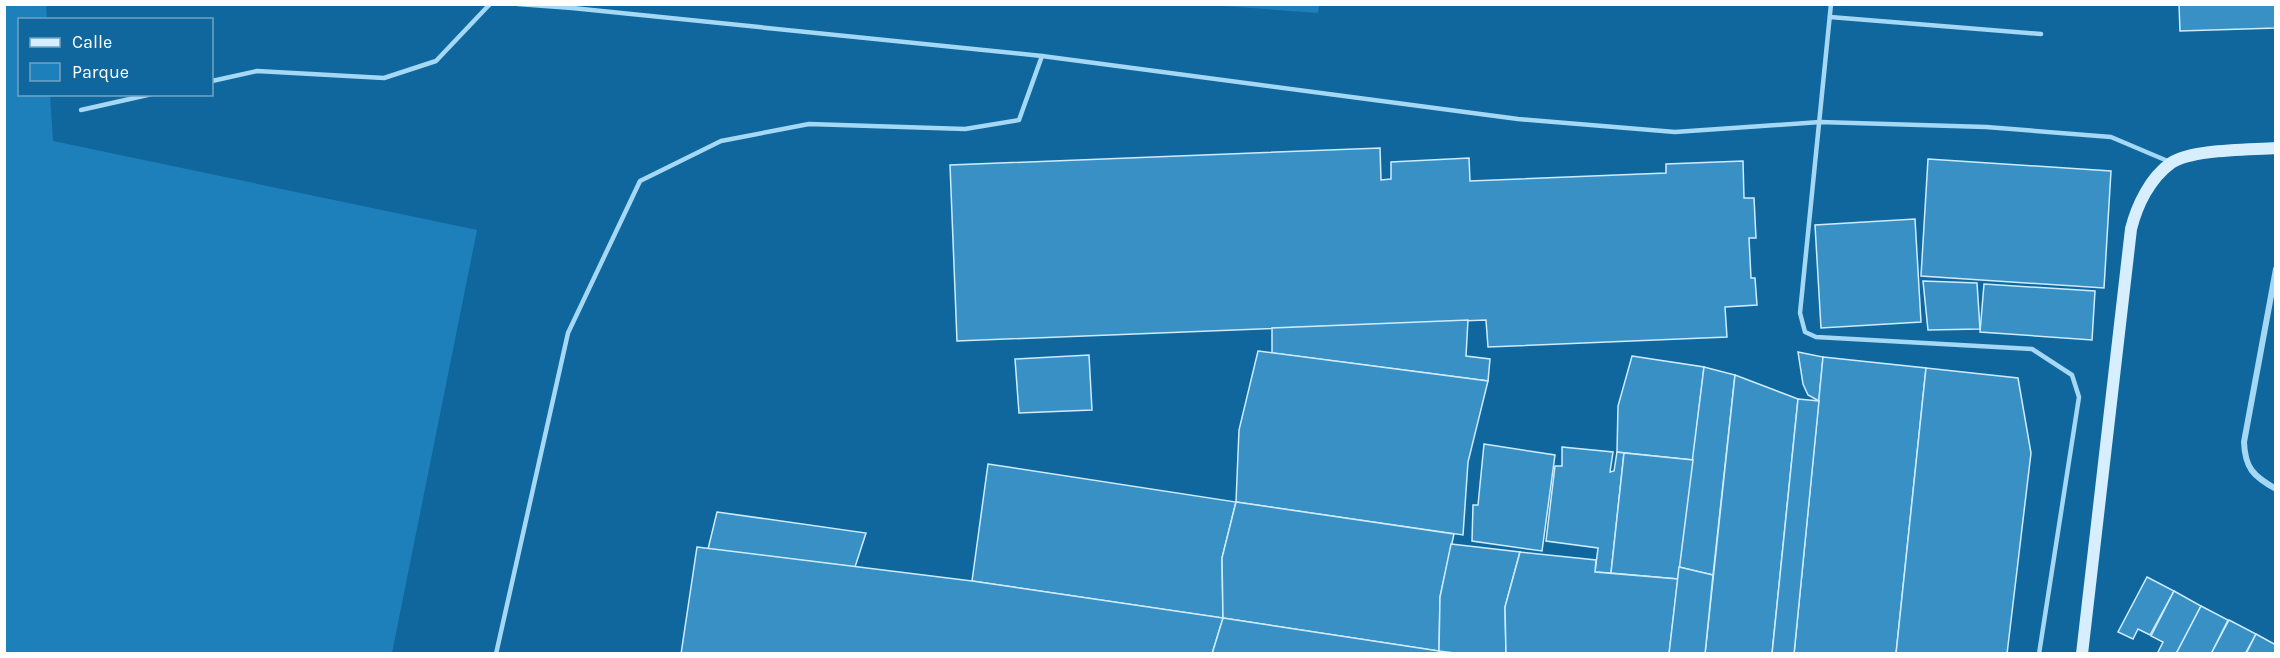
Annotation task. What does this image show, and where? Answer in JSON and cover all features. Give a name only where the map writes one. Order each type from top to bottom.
[{"type":"main road","points":[[2082,654],[2131,229],[2138,206],[2144,194],[2172,163],[2200,154],[2276,148]]},
{"type":"street","points":[[2276,268],[2244,442],[2249,468],[2258,479],[2276,489]]},
{"type":"lane","points":[[213,81],[256,71],[384,78],[436,61],[490,4]]},
{"type":"lane","points":[[518,4],[1042,56],[1518,119],[1675,132],[1820,122],[1986,127],[2110,137],[2172,163]]},
{"type":"lane","points":[[1831,4],[1800,313],[1805,332],[1816,337],[2032,349],[2072,375],[2079,397],[2039,654]]},
{"type":"lane","points":[[1830,16],[2041,34]]},
{"type":"lane","points":[[495,654],[568,333],[640,181],[721,141],[809,124],[965,129],[1019,120],[1042,56]]},
{"type":"lane","points":[[81,110],[143,96]]},
{"type":"green space","points":[[4,5],[46,5],[47,18],[18,18],[18,96],[50,96],[53,141],[477,230],[392,653],[5,653]]},
{"type":"green space","points":[[1211,5],[1319,5],[1318,13]]},
{"type":"building","points":[[2179,4],[2276,4],[2276,28],[2180,31]]},
{"type":"building","points":[[1380,148],[1381,180],[1391,179],[1391,162],[1469,158],[1470,181],[1666,173],[1666,164],[1743,161],[1744,198],[1754,198],[1756,238],[1749,238],[1751,278],[1755,278],[1757,305],[1725,307],[1727,337],[1488,347],[1486,320],[957,341],[950,165]]},
{"type":"building","points":[[1928,159],[2111,171],[2104,288],[1921,276]]},
{"type":"building","points":[[1915,219],[1921,322],[1821,328],[1815,225]]},
{"type":"building","points":[[1923,281],[1977,283],[1980,329],[1928,330]]},
{"type":"building","points":[[1984,284],[2095,291],[2092,340],[1980,332]]},
{"type":"building","points":[[1468,320],[1466,356],[1490,359],[1488,381],[1272,353],[1272,328]]},
{"type":"building","points":[[1258,351],[1488,381],[1468,462],[1463,535],[1236,502],[1239,430]]},
{"type":"building","points":[[1798,352],[1823,357],[1819,401],[1808,395],[1803,384]]},
{"type":"building","points":[[1089,355],[1092,410],[1019,413],[1015,359]]},
{"type":"building","points":[[1632,356],[1704,367],[1693,460],[1617,452],[1618,406]]},
{"type":"building","points":[[1823,357],[1926,368],[1896,654],[1794,654]]},
{"type":"building","points":[[1704,367],[1735,375],[1713,575],[1679,567]]},
{"type":"building","points":[[1926,368],[2018,378],[2031,453],[2007,654],[1896,654]]},
{"type":"building","points":[[1735,375],[1798,399],[1772,654],[1705,654]]},
{"type":"building","points":[[1798,399],[1819,401],[1794,654],[1772,654]]},
{"type":"building","points":[[1484,444],[1555,455],[1542,551],[1472,541],[1473,505],[1478,505]]},
{"type":"building","points":[[1562,447],[1613,452],[1610,472],[1614,471],[1617,452],[1624,453],[1611,573],[1595,572],[1598,548],[1546,541],[1555,466],[1562,466]]},
{"type":"building","points":[[1624,453],[1693,460],[1678,579],[1611,573]]},
{"type":"building","points":[[988,464],[1236,502],[1222,558],[1223,618],[972,581]]},
{"type":"building","points":[[1236,502],[1454,534],[1440,597],[1439,651],[1223,618],[1222,558]]},
{"type":"building","points":[[717,512],[866,533],[855,567],[708,549]]},
{"type":"building","points":[[1451,544],[1520,552],[1505,607],[1506,654],[1462,654],[1439,651],[1440,597]]},
{"type":"building","points":[[697,547],[972,581],[1223,618],[1212,654],[681,654]]},
{"type":"building","points":[[1520,552],[1596,560],[1595,572],[1678,579],[1669,654],[1506,654],[1505,607]]},
{"type":"building","points":[[1679,567],[1713,575],[1705,654],[1669,654]]},
{"type":"building","points":[[2147,577],[2174,591],[2150,635],[2138,629],[2133,639],[2118,632]]},
{"type":"building","points":[[2174,591],[2201,606],[2176,654],[2160,654],[2158,652],[2163,642],[2151,636]]},
{"type":"building","points":[[2201,606],[2228,620],[2211,654],[2176,654]]},
{"type":"building","points":[[1223,618],[1439,651],[1438,654],[1212,654]]},
{"type":"building","points":[[2229,620],[2256,634],[2245,654],[2211,654]]},
{"type":"building","points":[[2256,634],[2276,645],[2276,654],[2246,654]]}]
